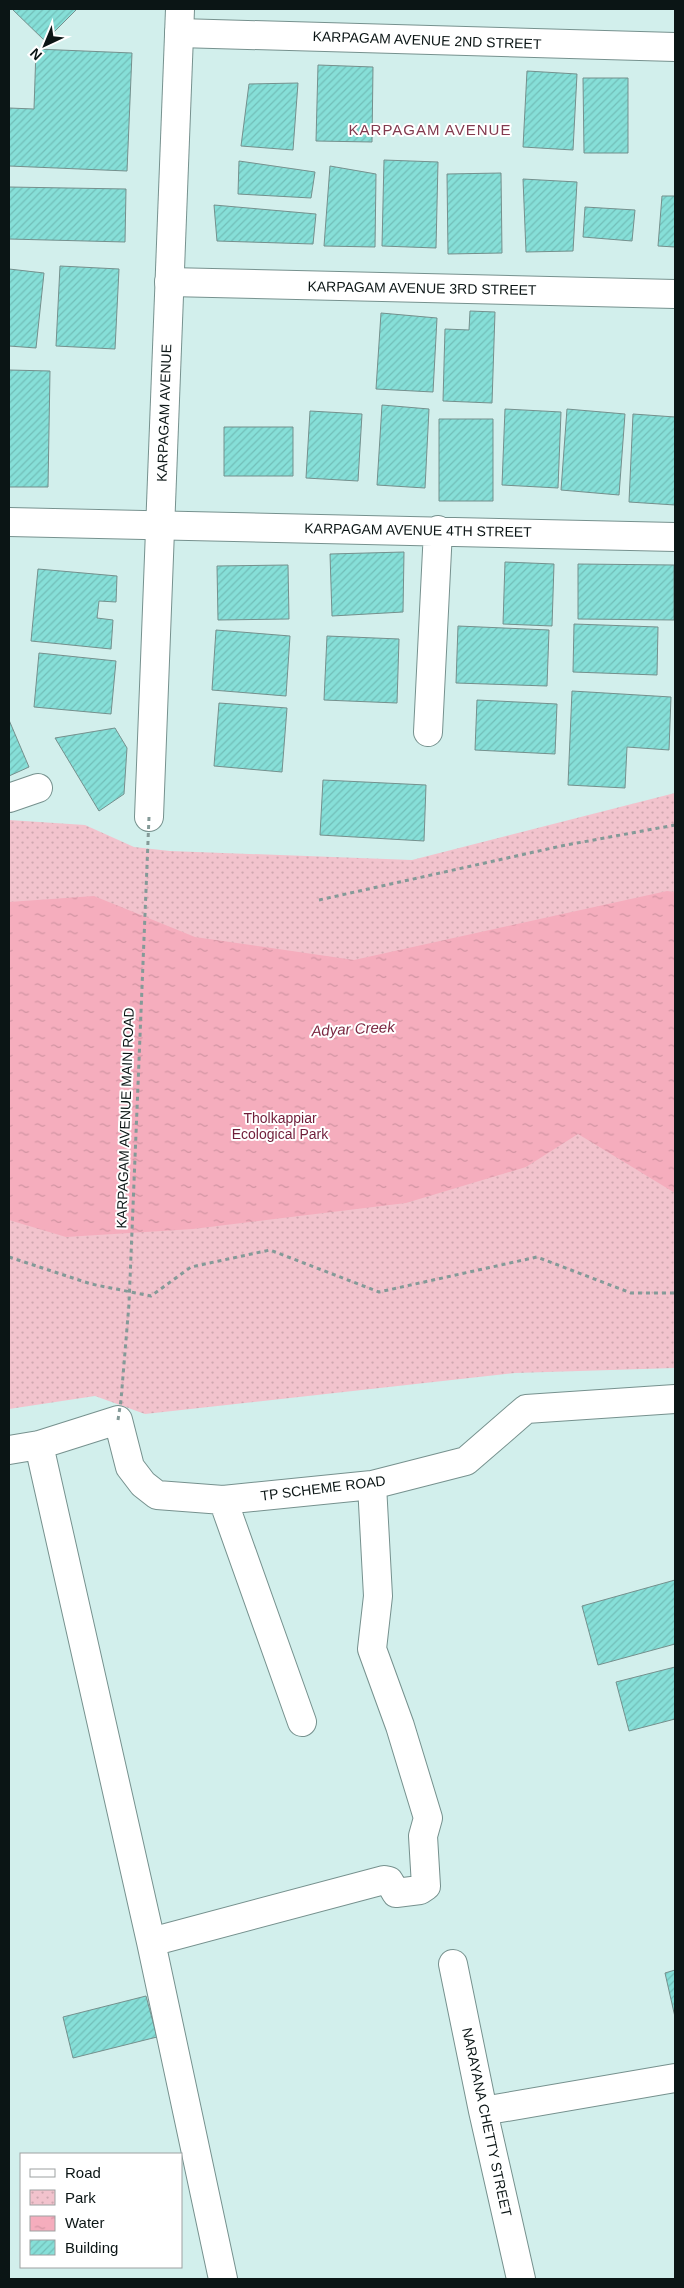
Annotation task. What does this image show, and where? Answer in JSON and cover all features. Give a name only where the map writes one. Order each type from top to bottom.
[{"type":"street","name":"KARPAGAM AVENUE 2ND STREET","points":[[179,21],[675,47]]},
{"type":"street","name":"KARPAGAM AVENUE","points":[[149,817],[179,21]]},
{"type":"street","name":"KARPAGAM AVENUE 3RD STREET","points":[[169,282],[675,294]]},
{"type":"street","name":"KARPAGAM AVENUE 4TH STREET","points":[[9,522],[438,530],[675,537]]},
{"type":"street","points":[[428,732],[438,530]]},
{"type":"street","points":[[9,798],[38,788]]},
{"type":"street","name":"TP SCHEME ROAD","points":[[118,1420],[130,1467],[143,1484],[157,1495],[224,1500],[372,1485],[466,1461],[526,1408],[675,1399]]},
{"type":"street","points":[[9,1450],[39,1445],[118,1420]]},
{"type":"street","points":[[39,1445],[151,1942],[223,2279]]},
{"type":"street","points":[[151,1942],[384,1880],[389,1881],[396,1893],[420,1890],[426,1886],[423,1836],[428,1818],[400,1726],[372,1649],[378,1596],[372,1485]]},
{"type":"street","points":[[224,1500],[302,1722]]},
{"type":"street","name":"NARAYANA CHETTY STREET","points":[[453,1964],[483,2111],[521,2279]]},
{"type":"street","points":[[483,2111],[675,2078]]},
{"type":"path","name":"KARPAGAM AVENUE MAIN ROAD","points":[[118,1420],[129,1304],[149,817]]},
{"type":"path","points":[[319,900],[561,846],[675,825]]},
{"type":"path","points":[[9,1257],[91,1284],[151,1296],[192,1267],[270,1250],[379,1292],[537,1257],[631,1293],[675,1293]]},
{"type":"green space","name":"Tholkappiar Ecological Park","points":[[675,793],[675,1368],[515,1373],[145,1414],[95,1396],[9,1409],[9,820],[85,825],[134,847],[170,851],[412,860]]},
{"type":"water","name":"Adyar Creek","points":[[667,891],[675,892],[675,1193],[578,1134],[526,1167],[406,1203],[193,1229],[66,1237],[9,1220],[9,902],[94,896],[195,937],[354,960]]},
{"type":"building","points":[[12,9],[77,9],[45,41]]},
{"type":"building","points":[[36,49],[132,53],[127,171],[9,166],[9,108],[34,109]]},
{"type":"building","points":[[318,65],[373,67],[372,142],[316,141]]},
{"type":"building","points":[[527,71],[577,74],[573,150],[523,147]]},
{"type":"building","points":[[583,78],[628,78],[628,153],[584,153]]},
{"type":"building","points":[[298,83],[293,150],[241,146],[249,84]]},
{"type":"building","points":[[384,160],[438,162],[436,248],[382,246]]},
{"type":"building","points":[[239,161],[315,172],[311,198],[238,194]]},
{"type":"building","points":[[330,166],[376,174],[375,247],[324,246]]},
{"type":"building","points":[[501,173],[502,253],[448,254],[447,174]]},
{"type":"building","points":[[523,179],[577,182],[573,251],[526,252]]},
{"type":"building","points":[[9,187],[126,189],[125,242],[9,239]]},
{"type":"building","points":[[662,196],[675,196],[675,247],[658,246]]},
{"type":"building","points":[[214,205],[316,214],[313,244],[217,241]]},
{"type":"building","points":[[585,207],[635,210],[632,241],[583,237]]},
{"type":"building","points":[[60,266],[119,269],[115,349],[56,346]]},
{"type":"building","points":[[9,269],[44,273],[36,348],[9,346]]},
{"type":"building","points":[[470,311],[495,312],[492,403],[443,401],[445,329],[469,330]]},
{"type":"building","points":[[381,313],[437,318],[433,392],[376,389]]},
{"type":"building","points":[[9,370],[50,371],[48,487],[9,487]]},
{"type":"building","points":[[382,405],[429,409],[425,488],[377,485]]},
{"type":"building","points":[[505,409],[561,412],[558,488],[502,485]]},
{"type":"building","points":[[567,409],[625,414],[619,495],[561,490]]},
{"type":"building","points":[[310,411],[362,414],[358,481],[306,478]]},
{"type":"building","points":[[633,414],[675,417],[675,505],[629,502]]},
{"type":"building","points":[[439,419],[493,419],[493,501],[439,501]]},
{"type":"building","points":[[224,427],[293,427],[293,476],[224,476]]},
{"type":"building","points":[[404,552],[403,612],[332,616],[330,554]]},
{"type":"building","points":[[505,562],[554,564],[552,626],[503,624]]},
{"type":"building","points":[[578,564],[674,565],[674,620],[578,619]]},
{"type":"building","points":[[288,565],[289,619],[218,620],[217,566]]},
{"type":"building","points":[[38,569],[117,576],[116,602],[99,601],[97,618],[113,620],[111,649],[31,641]]},
{"type":"building","points":[[574,624],[658,627],[657,675],[573,672]]},
{"type":"building","points":[[458,626],[549,630],[547,686],[456,683]]},
{"type":"building","points":[[216,630],[290,636],[286,696],[212,690]]},
{"type":"building","points":[[327,636],[399,639],[397,703],[324,700]]},
{"type":"building","points":[[39,653],[116,661],[111,714],[34,707]]},
{"type":"building","points":[[572,691],[671,697],[669,750],[627,747],[625,788],[568,785]]},
{"type":"building","points":[[477,700],[557,704],[555,754],[475,750]]},
{"type":"building","points":[[219,703],[287,708],[282,772],[214,766]]},
{"type":"building","points":[[9,720],[29,767],[9,776]]},
{"type":"building","points":[[115,728],[127,748],[124,794],[99,811],[55,738]]},
{"type":"building","points":[[323,780],[426,785],[424,841],[320,835]]},
{"type":"building","points":[[675,1580],[675,1644],[598,1665],[582,1606]]},
{"type":"building","points":[[675,1667],[675,1719],[629,1731],[616,1682]]},
{"type":"building","points":[[675,1970],[675,2017],[665,1973]]},
{"type":"building","points":[[146,1996],[157,2037],[73,2058],[63,2017]]},
{"type":"district","name":"KARPAGAM AVENUE","points":[[430,130]]}]
